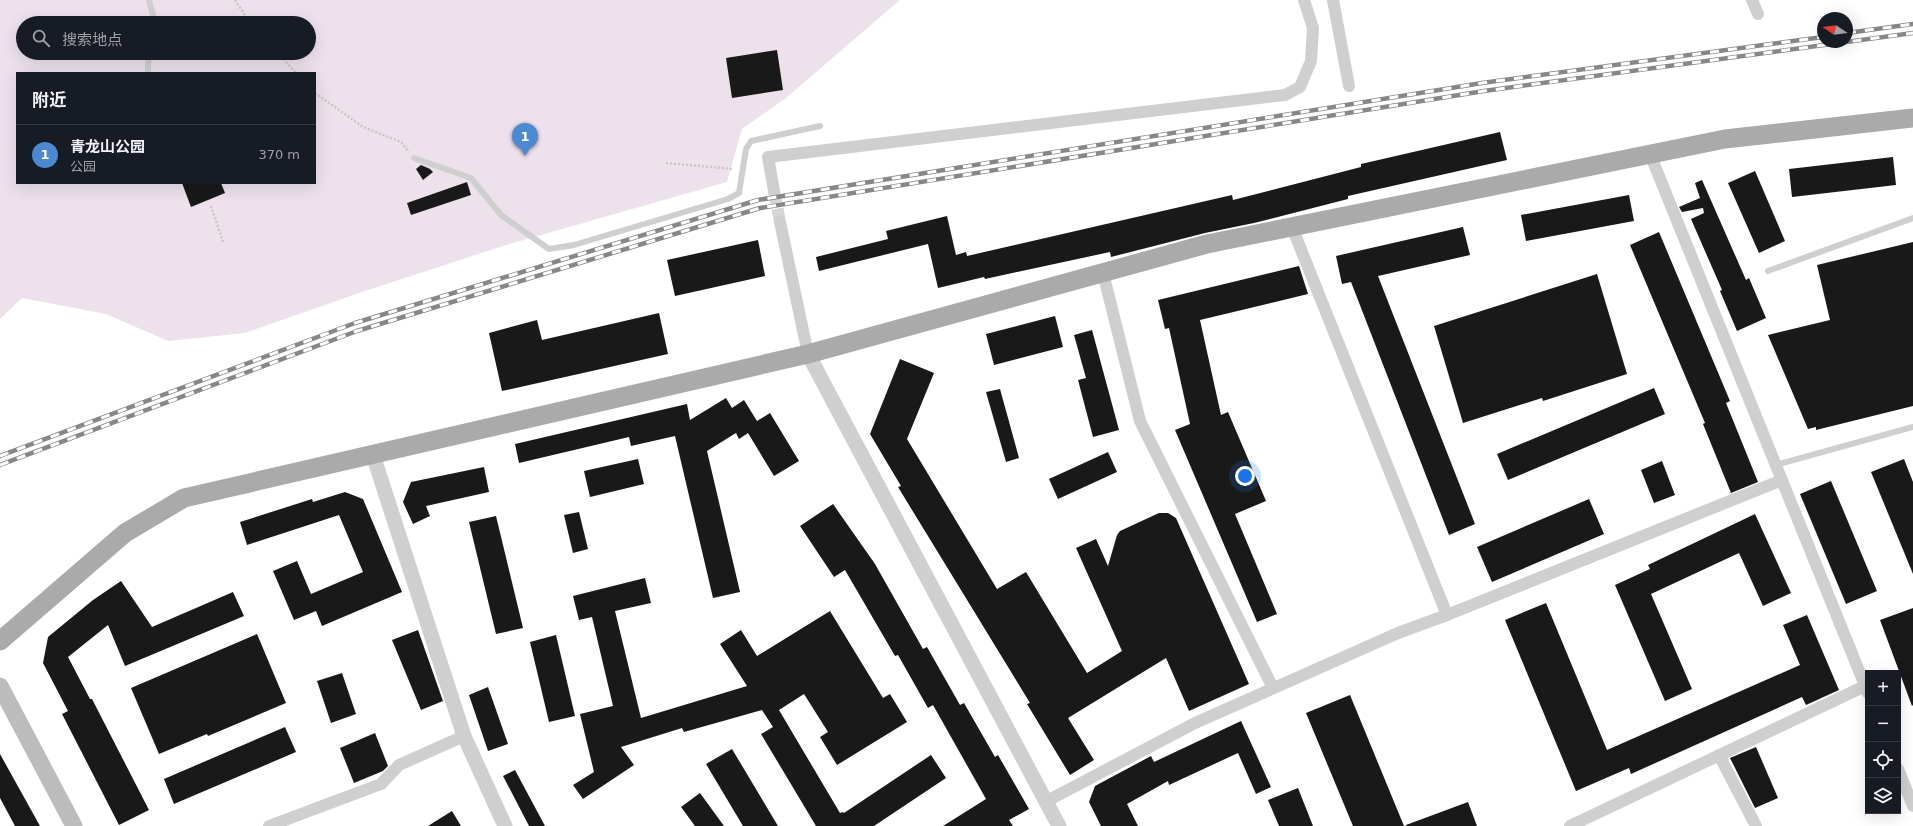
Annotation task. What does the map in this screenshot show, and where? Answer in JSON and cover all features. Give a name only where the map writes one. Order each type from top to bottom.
[{"type":"main road","points":[[0,641],[125,533],[184,498],[808,354],[1207,244],[1725,139],[1913,118]]},
{"type":"main road","points":[[0,686],[74,826]]},
{"type":"street","points":[[774,191],[768,157],[1285,95],[1300,88],[1311,61],[1313,28],[1304,0]]},
{"type":"street","points":[[1333,0],[1349,86]]},
{"type":"street","points":[[1752,0],[1758,14]]},
{"type":"street","points":[[1650,154],[1865,688]]},
{"type":"street","points":[[780,222],[808,354],[1059,826]]},
{"type":"street","points":[[1292,227],[1447,615]]},
{"type":"street","points":[[1103,273],[1140,421],[1273,688]]},
{"type":"street","points":[[373,455],[464,736],[506,826]]},
{"type":"street","points":[[1046,801],[1195,723],[1398,633],[1447,615],[1782,480]]},
{"type":"street","points":[[1570,826],[1865,690]]},
{"type":"street","points":[[269,826],[380,784],[399,765],[464,736]]},
{"type":"street","points":[[1720,756],[1756,826]]},
{"type":"street","points":[[1901,776],[1913,806]]},
{"type":"lane","points":[[149,0],[153,16]]},
{"type":"lane","points":[[148,72],[149,60]]},
{"type":"lane","points":[[414,158],[470,178],[501,215],[549,249],[574,245],[728,199],[739,193],[746,149],[751,141],[820,126]]},
{"type":"lane","points":[[1768,271],[1913,218]]},
{"type":"lane","points":[[1776,465],[1913,427]]},
{"type":"path","points":[[235,0],[245,16]]},
{"type":"path","points":[[284,60],[295,72]]},
{"type":"path","points":[[316,93],[363,127],[401,142],[414,158]]},
{"type":"path","points":[[666,162],[743,170]]},
{"type":"path","points":[[210,206],[223,242]]},
{"type":"shaded area","points":[[0,0],[900,0],[786,98],[742,129],[727,182],[503,246],[362,292],[245,333],[168,341],[106,314],[22,298],[0,319]]},
{"type":"building","points":[[777,50],[783,90],[732,98],[726,58]]},
{"type":"building","points":[[1500,132],[1507,160],[1348,196],[1348,199],[1111,257],[1110,252],[985,279],[984,277],[938,288],[928,244],[819,271],[816,257],[888,239],[886,231],[947,216],[956,255],[966,252],[967,256],[1232,195],[1233,200],[1361,167],[1361,164]]},
{"type":"building","points":[[1893,157],[1896,185],[1792,197],[1789,169]]},
{"type":"building","points":[[421,165],[433,172],[423,180],[416,169]]},
{"type":"building","points":[[1755,171],[1785,241],[1759,253],[1728,183]]},
{"type":"building","points":[[1702,180],[1746,280],[1749,278],[1766,318],[1737,331],[1720,291],[1722,290],[1691,219],[1704,213],[1703,208],[1682,212],[1679,207],[1700,198],[1695,183]]},
{"type":"building","points":[[467,182],[471,195],[411,215],[407,203]]},
{"type":"building","points":[[182,184],[221,184],[225,193],[191,207]]},
{"type":"building","points":[[1629,195],[1634,221],[1526,241],[1521,215]]},
{"type":"building","points":[[1463,227],[1470,255],[1378,276],[1475,524],[1449,535],[1351,282],[1342,284],[1336,256]]},
{"type":"building","points":[[1659,232],[1730,401],[1726,403],[1758,482],[1731,493],[1703,424],[1705,423],[1630,245]]},
{"type":"building","points":[[758,240],[765,276],[675,296],[667,260]]},
{"type":"building","points":[[1913,242],[1913,406],[1816,430],[1816,427],[1808,429],[1768,335],[1830,320],[1817,265]]},
{"type":"building","points":[[1299,266],[1308,294],[1200,320],[1221,415],[1228,412],[1266,501],[1235,514],[1277,614],[1257,622],[1175,430],[1190,424],[1169,328],[1165,329],[1158,300]]},
{"type":"building","points":[[1597,274],[1627,374],[1543,401],[1542,398],[1463,423],[1434,326]]},
{"type":"building","points":[[659,313],[668,354],[502,391],[489,333],[537,320],[542,340]]},
{"type":"building","points":[[1055,316],[1063,347],[994,365],[986,334]]},
{"type":"building","points":[[1092,330],[1119,430],[1093,437],[1078,380],[1086,378],[1074,335]]},
{"type":"building","points":[[900,359],[934,373],[907,439],[997,589],[1026,572],[1087,673],[1122,651],[1076,548],[1096,539],[1108,566],[1117,535],[1120,531],[1159,513],[1168,513],[1176,518],[1249,684],[1189,711],[1166,658],[1068,718],[1094,760],[1070,775],[1027,704],[1030,703],[898,487],[901,486],[870,434]]},
{"type":"building","points":[[1654,388],[1665,414],[1508,480],[1497,454]]},
{"type":"building","points":[[1000,389],[1019,458],[1006,462],[986,392]]},
{"type":"building","points":[[726,398],[732,408],[744,400],[757,421],[770,413],[799,461],[774,476],[748,433],[739,439],[736,433],[707,451],[740,592],[713,598],[675,436],[631,446],[629,437],[519,463],[515,444],[687,404],[690,420]]},
{"type":"building","points":[[1108,452],[1117,472],[1058,499],[1049,479]]},
{"type":"building","points":[[638,459],[644,484],[590,497],[584,471]]},
{"type":"building","points":[[1904,459],[1913,482],[1913,574],[1871,472]]},
{"type":"building","points":[[1662,461],[1675,495],[1654,503],[1641,470]]},
{"type":"building","points":[[484,467],[489,492],[426,506],[430,516],[413,524],[403,502],[411,482]]},
{"type":"building","points":[[1831,481],[1877,591],[1846,604],[1800,494]]},
{"type":"building","points":[[345,492],[363,499],[402,592],[322,626],[316,611],[294,620],[273,571],[297,561],[311,594],[363,572],[339,515],[247,545],[240,522],[312,499],[313,502]]},
{"type":"building","points":[[1589,499],[1604,534],[1492,582],[1477,547]]},
{"type":"building","points":[[833,504],[875,564],[923,649],[927,647],[960,705],[964,703],[995,757],[998,755],[1029,809],[1009,820],[1013,826],[943,826],[986,799],[933,705],[928,708],[898,655],[895,656],[845,570],[834,577],[800,526]]},
{"type":"building","points":[[579,512],[588,549],[573,553],[564,515]]},
{"type":"building","points":[[1755,514],[1791,593],[1763,606],[1739,553],[1651,594],[1692,689],[1665,701],[1615,585],[1650,569],[1648,565]]},
{"type":"building","points":[[496,516],[523,628],[496,634],[469,522]]},
{"type":"building","points":[[645,578],[651,603],[615,611],[641,718],[747,686],[720,644],[741,630],[757,656],[830,611],[883,698],[890,694],[907,722],[837,765],[820,737],[828,732],[804,694],[779,710],[840,813],[844,813],[931,755],[946,778],[874,826],[816,826],[761,734],[773,727],[762,710],[684,732],[682,728],[621,747],[634,765],[583,799],[573,785],[594,772],[580,714],[613,706],[592,617],[579,620],[573,596]]},
{"type":"building","points":[[121,581],[152,627],[233,592],[244,616],[125,666],[108,625],[68,657],[90,699],[92,699],[149,810],[119,825],[62,714],[68,711],[43,663],[48,637],[93,600]]},
{"type":"building","points":[[1546,603],[1607,750],[1800,665],[1783,625],[1807,615],[1839,690],[1806,705],[1802,697],[1631,774],[1629,768],[1576,791],[1505,620]]},
{"type":"building","points":[[1913,608],[1912,706],[1901,676],[1901,670],[1899,670],[1880,620]]},
{"type":"building","points":[[418,630],[443,701],[421,710],[392,640]]},
{"type":"building","points":[[257,634],[286,703],[208,736],[207,734],[159,754],[131,688]]},
{"type":"building","points":[[556,635],[575,716],[549,722],[530,642]]},
{"type":"building","points":[[342,673],[356,714],[331,723],[317,681]]},
{"type":"building","points":[[488,687],[508,744],[488,751],[469,695]]},
{"type":"building","points":[[1350,695],[1404,826],[1353,826],[1306,713]]},
{"type":"building","points":[[1241,721],[1271,787],[1256,794],[1238,753],[1169,785],[1168,781],[1127,804],[1138,826],[1101,826],[1089,802],[1095,786],[1151,756],[1154,762]]},
{"type":"building","points":[[285,727],[296,752],[174,804],[164,779]]},
{"type":"building","points":[[375,733],[388,766],[383,771],[354,783],[340,748]]},
{"type":"building","points":[[1756,747],[1778,798],[1755,808],[1730,758]]},
{"type":"building","points":[[732,749],[778,826],[743,826],[706,764]]},
{"type":"building","points":[[0,754],[40,826],[15,826],[0,798]]},
{"type":"building","points":[[515,770],[545,826],[529,826],[503,776]]},
{"type":"building","points":[[1298,788],[1313,826],[1279,826],[1268,800]]},
{"type":"building","points":[[700,793],[724,826],[695,826],[681,807]]},
{"type":"building","points":[[1468,802],[1477,826],[1406,826],[1406,825]]},
{"type":"building","points":[[452,811],[461,826],[428,826]]},
{"type":"tunnel","points":[[774,191],[780,222]]},
{"type":"railway","points":[[1853,32],[1913,24]]},
{"type":"railway","points":[[0,465],[357,331],[760,208],[1484,91],[1913,33]]},
{"type":"railway","points":[[0,456],[355,323],[758,200],[1482,83],[1817,38]]},
{"type":"place","name":"青龙山公园","points":[[525,156]]}]
